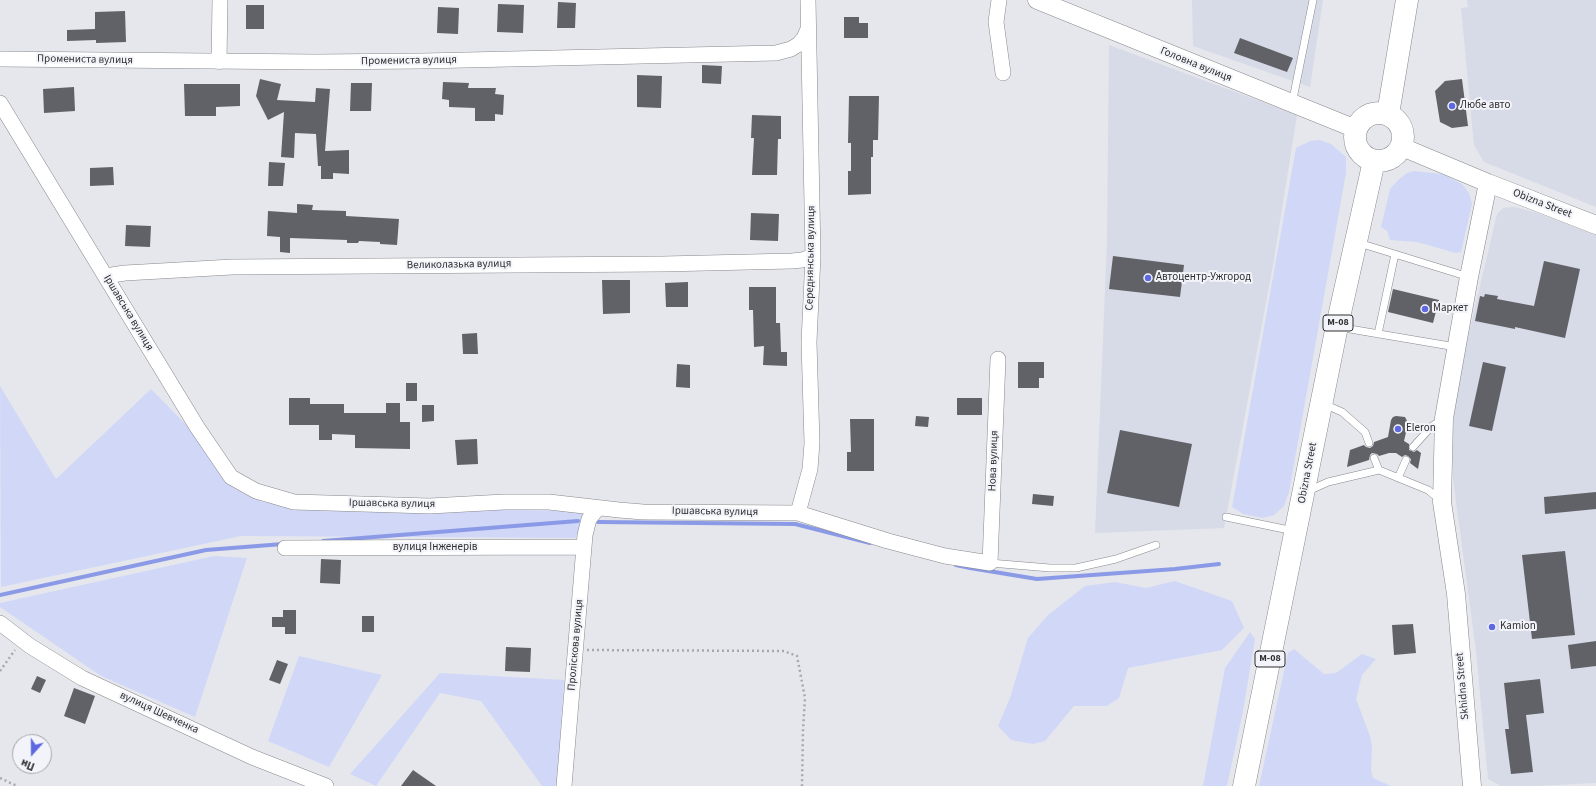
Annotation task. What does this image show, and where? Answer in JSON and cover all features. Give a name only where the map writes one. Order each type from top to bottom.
[{"type":"highway","points":[[1388,114],[1407,0]]},
{"type":"highway","points":[[1380,112],[1388,114],[1395,117],[1403,131],[1404,140],[1402,147],[1397,154],[1390,159],[1374,161],[1366,158],[1360,152],[1356,141],[1356,130],[1359,122],[1372,113],[1380,112]]},
{"type":"highway","name":"Obizna Street","points":[[1244,786],[1355,242],[1374,161]]},
{"type":"street","points":[[219,62],[220,0]]},
{"type":"street","name":"Середнянська вулиця","points":[[798,513],[810,469],[812,443],[809,342],[813,256],[808,0]]},
{"type":"street","points":[[999,0],[996,22],[1003,72]]},
{"type":"street","name":"Головна вулиця","points":[[1037,0],[1356,130]]},
{"type":"street","name":"Промениста вулиця","points":[[0,59],[219,62],[422,61],[776,53],[799,44],[804,38],[808,29]]},
{"type":"street","name":"Іршавська вулиця","points":[[0,103],[197,427],[232,477],[256,491],[294,502],[430,506],[504,502],[549,502],[643,512],[798,513],[888,541],[945,556],[990,563]]},
{"type":"street","name":"Obizna Street","points":[[1402,147],[1488,183],[1596,225]]},
{"type":"street","points":[[1442,502],[1444,418],[1469,277],[1488,183]]},
{"type":"street","name":"Великолазька вулиця","points":[[105,276],[126,273],[232,267],[663,264],[792,261],[813,256]]},
{"type":"street","name":"Нова вулиця","points":[[990,563],[998,359]]},
{"type":"street","name":"Skhidna Street","points":[[1442,502],[1455,587],[1472,786]]},
{"type":"street","name":"Проліскова вулиця","points":[[564,786],[586,527],[589,519],[598,508]]},
{"type":"street","name":"вулиця Інженерів","points":[[285,548],[584,547]]},
{"type":"street","name":"вулиця Шевченка","points":[[0,623],[23,640],[82,678],[252,757],[326,786]]},
{"type":"lane","points":[[1292,104],[1313,0]]},
{"type":"lane","points":[[1355,242],[1469,277]]},
{"type":"lane","points":[[1378,334],[1395,254]]},
{"type":"lane","points":[[1338,326],[1456,347]]},
{"type":"lane","points":[[1322,403],[1342,412],[1365,432],[1369,443]]},
{"type":"lane","points":[[1413,448],[1432,426],[1444,418]]},
{"type":"lane","points":[[1374,458],[1379,470]]},
{"type":"lane","points":[[1398,478],[1406,460]]},
{"type":"lane","points":[[1304,493],[1328,482],[1379,470],[1428,490],[1442,502]]},
{"type":"lane","points":[[1226,517],[1296,532]]},
{"type":"lane","points":[[990,563],[1050,568],[1076,568],[1116,559],[1156,545]]},
{"type":"path","points":[[0,671],[23,640]]},
{"type":"path","points":[[575,650],[784,651],[797,656],[805,698],[802,786]]},
{"type":"path","points":[[0,778],[18,786]]},
{"type":"shaded area","points":[[1192,0],[1323,0],[1310,87],[1193,46]]},
{"type":"shaded area","points":[[1467,0],[1596,0],[1596,207],[1484,162],[1474,145],[1461,8],[1468,7]]},
{"type":"shaded area","points":[[1109,45],[1297,115],[1273,265],[1224,528],[1095,533],[1107,241]]},
{"type":"shaded area","points":[[1320,140],[1331,144],[1346,157],[1346,173],[1289,492],[1284,506],[1274,515],[1263,518],[1243,514],[1232,507],[1296,148],[1310,141]]},
{"type":"shaded area","points":[[1414,171],[1442,174],[1462,184],[1469,193],[1472,204],[1461,252],[1456,253],[1417,242],[1390,240],[1387,231],[1381,227],[1390,189],[1407,173]]},
{"type":"shaded area","points":[[1515,207],[1537,213],[1596,235],[1596,783],[1501,786],[1488,779],[1476,651],[1453,479],[1455,392],[1497,214],[1503,208]]},
{"type":"shaded area","points":[[0,386],[56,479],[151,389],[262,502],[319,510],[586,511],[576,538],[241,536],[1,587]]},
{"type":"shaded area","points":[[214,556],[247,558],[195,717],[101,676],[0,607],[0,603]]},
{"type":"shaded area","points":[[1175,581],[1232,601],[1244,628],[1222,650],[1128,668],[1119,698],[1107,706],[1074,706],[1045,741],[1033,744],[1011,740],[998,726],[1010,698],[1028,638],[1048,615],[1085,586],[1115,582],[1146,588]]},
{"type":"shaded area","points":[[1250,632],[1255,639],[1243,711],[1227,786],[1203,786],[1225,668]]},
{"type":"shaded area","points":[[1294,649],[1324,674],[1336,673],[1362,654],[1376,659],[1362,675],[1356,699],[1370,736],[1372,746],[1371,771],[1373,778],[1391,786],[1259,786],[1288,653]]},
{"type":"shaded area","points":[[299,656],[382,675],[329,767],[268,741]]},
{"type":"shaded area","points":[[440,673],[564,680],[557,786],[542,786],[481,701],[440,693],[376,786],[350,774]]},
{"type":"building","points":[[558,2],[576,3],[575,28],[557,28]]},
{"type":"building","points":[[498,4],[524,5],[523,33],[497,32]]},
{"type":"building","points":[[246,5],[264,5],[264,29],[246,29]]},
{"type":"building","points":[[438,7],[459,8],[458,34],[437,33]]},
{"type":"building","points":[[125,11],[126,42],[96,43],[96,40],[67,41],[67,30],[95,29],[95,12]]},
{"type":"building","points":[[844,17],[859,17],[859,23],[868,23],[868,38],[844,38]]},
{"type":"building","points":[[1240,38],[1293,58],[1287,72],[1234,53]]},
{"type":"building","points":[[702,65],[722,66],[721,84],[702,83]]},
{"type":"building","points":[[637,75],[662,76],[661,108],[637,107]]},
{"type":"building","points":[[260,79],[281,84],[277,100],[315,102],[316,88],[330,89],[325,151],[349,150],[349,174],[333,173],[333,179],[321,179],[321,166],[318,166],[316,134],[295,133],[294,158],[281,157],[284,112],[268,120],[256,96]]},
{"type":"building","name":"Любе авто","points":[[1462,79],[1468,126],[1452,128],[1440,122],[1435,91],[1445,81]]},
{"type":"building","points":[[443,82],[469,83],[468,88],[496,88],[495,94],[504,95],[503,115],[495,114],[495,121],[475,121],[475,108],[449,107],[449,100],[442,99]]},
{"type":"building","points":[[351,83],[372,83],[371,111],[350,111]]},
{"type":"building","points":[[184,84],[240,84],[240,106],[216,107],[216,116],[185,116]]},
{"type":"building","points":[[74,87],[75,111],[44,113],[43,89]]},
{"type":"building","points":[[849,96],[879,96],[878,140],[873,140],[873,157],[871,157],[871,194],[848,195],[848,171],[851,171],[851,143],[848,143]]},
{"type":"building","points":[[752,115],[781,116],[781,139],[778,139],[777,175],[752,175],[754,138],[751,138]]},
{"type":"building","points":[[269,162],[285,163],[283,186],[268,186]]},
{"type":"building","points":[[113,167],[114,185],[90,186],[90,168]]},
{"type":"building","points":[[297,204],[313,205],[312,210],[346,211],[346,216],[399,219],[397,245],[380,244],[380,242],[359,241],[358,243],[347,243],[347,240],[290,238],[290,253],[280,252],[280,237],[267,236],[268,211],[297,213]]},
{"type":"building","points":[[751,213],[779,214],[778,241],[750,240]]},
{"type":"building","points":[[126,225],[151,226],[150,247],[125,246]]},
{"type":"building","points":[[1113,256],[1184,265],[1180,297],[1109,289]]},
{"type":"building","points":[[1544,261],[1580,269],[1565,338],[1515,327],[1515,329],[1475,321],[1480,296],[1484,297],[1485,294],[1498,296],[1497,299],[1534,306]]},
{"type":"building","points":[[602,280],[630,280],[630,313],[603,314]]},
{"type":"building","points":[[688,282],[688,307],[666,307],[665,283]]},
{"type":"building","points":[[749,287],[776,287],[776,323],[780,323],[781,352],[787,352],[787,366],[763,365],[764,346],[754,347],[753,310],[749,310]]},
{"type":"building","points":[[1393,289],[1439,300],[1433,323],[1388,312]]},
{"type":"building","points":[[477,333],[478,354],[463,354],[462,334]]},
{"type":"building","points":[[1018,362],[1044,362],[1044,378],[1039,378],[1039,388],[1018,388]]},
{"type":"building","points":[[1483,362],[1506,367],[1492,431],[1469,426]]},
{"type":"building","points":[[677,364],[690,365],[690,388],[676,387]]},
{"type":"building","points":[[406,383],[417,383],[417,401],[406,401]]},
{"type":"building","points":[[289,398],[310,398],[310,404],[344,404],[344,413],[386,413],[386,403],[400,403],[400,422],[410,422],[410,449],[355,448],[355,435],[332,434],[332,440],[319,440],[319,425],[289,425]]},
{"type":"building","points":[[957,398],[982,398],[982,415],[957,415]]},
{"type":"building","points":[[422,405],[434,405],[434,421],[422,422]]},
{"type":"building","points":[[916,416],[929,417],[928,427],[915,426]]},
{"type":"building","points":[[1396,416],[1405,417],[1407,421],[1408,424],[1404,441],[1409,444],[1409,450],[1414,452],[1417,450],[1421,453],[1418,469],[1410,463],[1411,459],[1408,456],[1405,455],[1402,457],[1396,453],[1389,453],[1379,456],[1372,453],[1369,460],[1347,467],[1350,450],[1364,445],[1370,448],[1373,446],[1374,442],[1388,437],[1391,420]]},
{"type":"building","points":[[850,419],[874,419],[874,471],[847,471],[847,452],[851,452]]},
{"type":"building","points":[[1120,430],[1192,444],[1179,507],[1107,493]]},
{"type":"building","points":[[477,439],[478,464],[457,465],[455,440]]},
{"type":"building","points":[[1596,492],[1596,509],[1545,514],[1544,497]]},
{"type":"building","points":[[1033,494],[1054,496],[1053,506],[1032,504]]},
{"type":"building","points":[[1565,551],[1575,635],[1532,639],[1522,555]]},
{"type":"building","points":[[321,559],[341,560],[340,584],[320,583]]},
{"type":"building","points":[[283,610],[296,610],[296,634],[285,634],[285,627],[272,627],[272,617],[283,617]]},
{"type":"building","points":[[362,616],[374,616],[374,632],[362,632]]},
{"type":"building","points":[[1413,624],[1416,653],[1394,655],[1392,625]]},
{"type":"building","points":[[1596,641],[1596,666],[1571,669],[1568,645]]},
{"type":"building","points":[[506,647],[531,648],[530,672],[505,671]]},
{"type":"building","points":[[277,660],[288,664],[280,684],[269,680]]},
{"type":"building","points":[[37,676],[46,680],[40,693],[31,689]]},
{"type":"building","points":[[1540,679],[1544,713],[1526,715],[1533,772],[1511,774],[1505,729],[1509,729],[1504,683]]},
{"type":"building","points":[[74,688],[95,696],[85,724],[64,716]]},
{"type":"building","points":[[413,770],[436,786],[401,786]]},
{"type":"waterway","points":[[323,541],[578,521]]},
{"type":"waterway","points":[[598,522],[795,524],[870,543]]},
{"type":"waterway","points":[[0,595],[206,550],[283,544]]},
{"type":"waterway","points":[[956,565],[1037,579],[1175,569],[1219,564]]},
{"type":"place","name":"Любе авто","points":[[1452,106]]},
{"type":"place","name":"Автоцентр-Ужгород","points":[[1148,278]]},
{"type":"place","name":"Маркет","points":[[1425,309]]},
{"type":"place","name":"Eleron","points":[[1398,429]]},
{"type":"place","name":"Kamion","points":[[1492,627]]}]
